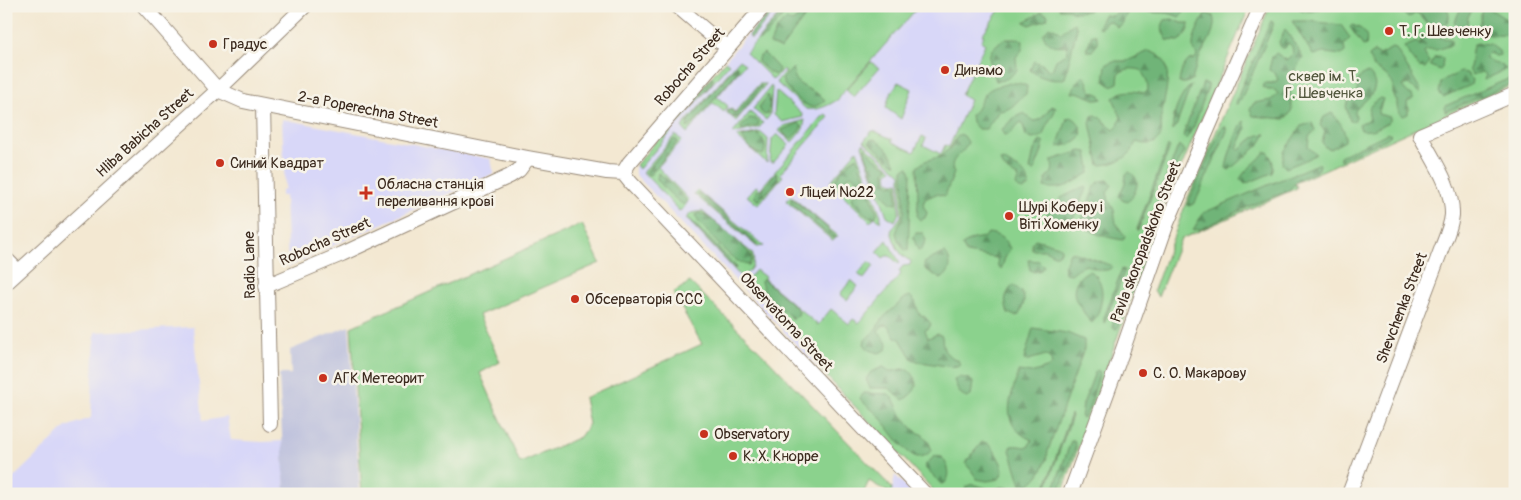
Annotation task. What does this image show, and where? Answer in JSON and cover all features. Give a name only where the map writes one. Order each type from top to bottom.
[{"type":"street","name":"2-a Poperechna Street","points":[[144,6],[218,90],[244,101],[528,158],[607,172],[623,172]]},
{"type":"street","name":"Hliba Babicha Street","points":[[6,283],[218,90],[305,6]]},
{"type":"street","points":[[677,6],[718,41],[729,46]]},
{"type":"street","name":"Robocha Street","points":[[623,172],[764,6]]},
{"type":"street","name":"Pavla skoropadskoho Street","points":[[1070,494],[1167,223],[1261,6]]},
{"type":"street","name":"Shevchenka Street","points":[[1349,494],[1442,250],[1452,217],[1451,199],[1446,185],[1420,135],[1515,94]]},
{"type":"street","name":"Radio Lane","points":[[264,106],[270,424]]},
{"type":"street","name":"Robocha Street","points":[[266,286],[342,254],[510,176],[519,170],[528,158]]},
{"type":"street","name":"Observatorna Street","points":[[623,172],[631,183],[925,494]]},
{"type":"street","points":[[6,259],[18,271]]},
{"type":"shaded area","points":[[772,6],[1250,6],[1161,214],[1062,494],[937,494],[635,174],[637,163]]},
{"type":"shaded area","name":"Обласна станція переливання крові","points":[[282,119],[491,159],[494,174],[288,267],[285,196],[281,196],[281,190],[285,189]]},
{"type":"shaded area","points":[[349,326],[360,494],[285,494],[279,374],[291,374],[290,350]]},
{"type":"shaded area","points":[[193,327],[203,421],[227,417],[231,440],[283,441],[285,494],[6,494],[6,485],[66,427],[91,418],[95,332]]},
{"type":"shaded area","points":[[895,475],[912,493],[911,494],[891,494]]},
{"type":"green space","points":[[774,6],[779,6],[750,38],[749,35]]},
{"type":"green space","points":[[786,6],[919,6],[840,98],[824,107],[806,109],[776,82],[786,71],[783,69],[773,80],[746,53]]},
{"type":"green space","points":[[787,6],[791,6],[766,36],[758,41]]},
{"type":"green space","points":[[802,6],[813,6],[781,49],[770,44],[776,30],[786,19],[792,22],[798,18]]},
{"type":"green space","points":[[1002,6],[1250,6],[1161,214],[1062,494],[937,494],[819,368],[823,363],[746,281],[756,270],[818,325],[831,309],[849,324],[853,319],[859,323],[901,274],[899,271],[903,266],[910,265],[911,261],[900,252],[891,231],[901,216],[901,174],[864,141],[874,131],[914,152],[922,136],[926,138],[923,145],[941,154],[945,145],[949,147],[970,100],[961,95],[985,44],[981,41],[984,36],[982,35]]},
{"type":"green space","points":[[1059,6],[1092,6],[1088,11],[1074,12],[1068,9],[1059,9]]},
{"type":"green space","points":[[1122,6],[1130,7],[1122,24],[1117,27],[1110,21],[1106,22],[1101,28],[1098,27],[1104,15],[1113,16]]},
{"type":"green space","points":[[1140,6],[1179,6],[1184,13],[1179,17],[1167,13],[1149,12]]},
{"type":"green space","name":"сквер ім. Т. Г. Шевченка","points":[[1270,6],[1515,6],[1515,84],[1295,183],[1297,188],[1181,239],[1158,297],[1154,290],[1187,200]]},
{"type":"green space","points":[[1295,6],[1323,6],[1320,9],[1309,11],[1301,10]]},
{"type":"green space","points":[[1411,6],[1446,6],[1449,14],[1447,23],[1437,29],[1423,20],[1419,14],[1416,13],[1408,18],[1404,14],[1404,10]]},
{"type":"green space","points":[[1462,6],[1474,6],[1468,17],[1467,25],[1461,29],[1454,23]]},
{"type":"green space","points":[[1482,6],[1487,7],[1515,25],[1515,37],[1486,34],[1476,29],[1480,22]]},
{"type":"green space","points":[[1042,12],[1048,15],[1047,19],[1030,25],[1024,22]]},
{"type":"green space","points":[[1206,13],[1213,16],[1214,22],[1210,39],[1198,60],[1192,80],[1186,83],[1179,83],[1185,65],[1189,60],[1195,59],[1197,55],[1193,48],[1193,43]]},
{"type":"green space","points":[[1172,19],[1182,23],[1189,23],[1186,34],[1178,41],[1167,40],[1164,35],[1163,25],[1165,20]]},
{"type":"green space","points":[[1271,21],[1273,26],[1242,97],[1238,104],[1236,104],[1241,88]]},
{"type":"green space","points":[[1292,21],[1341,25],[1350,38],[1344,45],[1345,52],[1342,55],[1325,53],[1313,55]]},
{"type":"green space","points":[[1074,23],[1077,28],[1065,78],[1056,80],[1047,78],[1030,70],[1034,61],[1044,65],[1048,70],[1052,70],[1056,60],[1068,53],[1067,46],[1050,44],[1043,34],[1049,27],[1061,33]]},
{"type":"green space","points":[[1352,25],[1366,34],[1366,45],[1363,46],[1350,27]]},
{"type":"green space","points":[[1285,29],[1303,57],[1293,73],[1290,93],[1292,109],[1284,119],[1253,116],[1250,109],[1254,103],[1271,100],[1278,94],[1275,90],[1268,90],[1263,87],[1265,83],[1272,83],[1278,80],[1275,73],[1269,70],[1272,57],[1276,53],[1286,60],[1293,54],[1292,46],[1288,43],[1285,48],[1281,48],[1279,42]]},
{"type":"green space","points":[[1092,35],[1096,35],[1097,44],[1092,51],[1087,51],[1087,48]]},
{"type":"green space","points":[[1418,35],[1451,39],[1451,45],[1436,50],[1426,50],[1424,53],[1429,62],[1425,68],[1419,67],[1404,47],[1416,42],[1421,45]]},
{"type":"green space","points":[[1004,39],[1019,39],[1023,41],[1022,50],[1016,57],[1017,70],[1008,78],[996,81],[990,62],[990,53]]},
{"type":"green space","points":[[1474,44],[1490,44],[1499,51],[1500,55],[1496,56],[1489,53],[1485,57],[1506,69],[1484,80],[1486,75],[1482,72],[1472,75],[1469,69],[1472,51]]},
{"type":"green space","points":[[1392,48],[1396,49],[1420,89],[1420,93],[1408,84],[1402,86],[1413,97],[1413,99],[1407,102],[1408,114],[1403,116],[1399,113],[1397,101],[1393,94],[1393,84],[1386,75],[1373,67],[1369,56],[1374,52],[1379,55]]},
{"type":"green space","points":[[1149,51],[1162,58],[1167,72],[1161,136],[1150,144],[1136,142],[1131,152],[1124,158],[1099,165],[1090,123],[1092,116],[1096,115],[1101,118],[1114,130],[1118,126],[1121,117],[1113,98],[1123,92],[1144,93],[1148,89],[1147,81],[1141,70],[1135,69],[1127,69],[1119,73],[1118,83],[1111,86],[1104,81],[1106,65],[1113,61],[1127,61]]},
{"type":"green space","points":[[764,53],[779,69],[775,75],[758,62],[758,58]]},
{"type":"green space","points":[[1435,57],[1443,59],[1440,70],[1430,66]]},
{"type":"green space","points":[[739,60],[745,64],[717,97],[728,106],[724,112],[713,103],[687,133],[682,127]]},
{"type":"green space","points":[[725,61],[729,64],[678,124],[674,120]]},
{"type":"green space","points":[[871,62],[879,68],[854,97],[846,90]]},
{"type":"green space","points":[[736,66],[738,71],[692,125],[687,128],[688,122]]},
{"type":"green space","points":[[793,68],[794,76],[799,83],[825,100],[817,106],[811,107],[794,96],[782,79]]},
{"type":"green space","points":[[1460,72],[1467,73],[1472,80],[1471,85],[1443,97],[1439,93],[1441,82]]},
{"type":"green space","points":[[1365,73],[1370,74],[1375,87],[1370,96],[1355,111],[1356,117],[1354,121],[1350,121],[1346,106],[1350,98],[1355,98],[1359,79]]},
{"type":"green space","points":[[1084,76],[1091,91],[1099,94],[1102,99],[1097,100],[1077,92],[1072,93],[1076,83]]},
{"type":"green space","points":[[1515,76],[1515,82],[1445,112],[1445,106]]},
{"type":"green space","points":[[713,77],[712,83],[680,119],[678,116]]},
{"type":"green space","points":[[898,82],[912,89],[901,119],[886,108],[889,97]]},
{"type":"green space","points":[[1010,83],[1019,83],[1027,86],[1026,94],[1008,109],[999,111],[986,129],[978,129],[972,122],[971,115],[977,110],[984,95],[994,88]]},
{"type":"green space","points":[[1203,83],[1208,84],[1208,87],[1194,126],[1186,139],[1183,137],[1184,132]]},
{"type":"green space","points":[[759,84],[766,84],[736,121],[726,112],[730,108],[735,112]]},
{"type":"green space","points":[[1191,85],[1176,127],[1173,130],[1177,106]]},
{"type":"green space","points":[[759,86],[762,86],[737,118],[728,112],[730,109],[737,113]]},
{"type":"green space","points":[[771,86],[770,115],[766,120],[753,109]]},
{"type":"green space","points":[[776,91],[803,117],[782,122],[774,115]]},
{"type":"green space","points":[[768,95],[768,114],[765,115],[759,107]]},
{"type":"green space","points":[[1380,98],[1383,99],[1378,114],[1390,117],[1390,121],[1376,128],[1361,130],[1359,124],[1370,119],[1370,106]]},
{"type":"green space","points":[[1052,106],[1056,108],[1040,137],[1032,139],[1026,136],[1022,122],[1007,135],[1004,135],[1001,130],[1015,117],[1024,113],[1033,121],[1039,120]]},
{"type":"green space","points":[[750,112],[763,123],[759,128],[733,134],[733,133]]},
{"type":"green space","points":[[1332,113],[1343,129],[1345,141],[1330,149],[1325,147],[1322,142],[1325,132],[1320,125],[1324,117]]},
{"type":"green space","points":[[826,114],[829,117],[780,174],[783,176],[758,205],[747,196],[756,186],[760,189]]},
{"type":"green space","points":[[1071,117],[1079,125],[1082,134],[1075,143],[1058,147],[1067,118]]},
{"type":"green space","points":[[750,118],[759,122],[758,126],[741,130],[741,127]]},
{"type":"green space","points":[[805,120],[803,129],[792,142],[779,131],[783,126]]},
{"type":"green space","points":[[1244,121],[1246,129],[1237,148],[1240,150],[1255,137],[1266,134],[1260,144],[1229,170],[1226,168],[1230,150]]},
{"type":"green space","points":[[799,123],[802,126],[791,139],[785,135],[782,130]]},
{"type":"green space","points":[[1312,123],[1315,130],[1309,137],[1308,147],[1316,154],[1286,168],[1282,164],[1284,152],[1301,126]]},
{"type":"green space","points":[[1225,126],[1227,131],[1195,203],[1189,206],[1187,205],[1217,137]]},
{"type":"green space","points":[[667,128],[671,132],[639,169],[636,165]]},
{"type":"green space","points":[[760,132],[768,139],[767,163],[737,137]]},
{"type":"green space","points":[[1388,133],[1391,135],[1386,139],[1340,160],[1340,156]]},
{"type":"green space","points":[[757,134],[764,143],[763,155],[751,148],[742,137]]},
{"type":"green space","points":[[777,134],[789,145],[774,162],[770,162],[772,139]]},
{"type":"green space","points":[[960,134],[968,142],[954,160],[952,168],[954,173],[945,196],[936,194],[925,199],[923,205],[927,213],[925,218],[920,220],[917,217],[917,167],[925,161],[941,156],[950,148]]},
{"type":"green space","points":[[675,135],[682,140],[658,167],[689,200],[683,209],[679,211],[643,172]]},
{"type":"green space","points":[[675,139],[678,141],[675,145],[650,175],[647,174],[647,171]]},
{"type":"green space","points":[[874,139],[887,149],[896,164],[891,162],[869,142]]},
{"type":"green space","points":[[1040,141],[1044,143],[1041,154],[1034,171],[1030,170],[1034,150]]},
{"type":"green space","points":[[863,143],[892,169],[887,173],[888,181],[899,182],[899,213],[895,221],[887,216],[862,146]]},
{"type":"green space","points":[[1180,145],[1184,151],[1151,233],[1147,233],[1177,149]]},
{"type":"green space","points":[[1168,146],[1170,147],[1138,231],[1137,229]]},
{"type":"green space","points":[[865,147],[876,159],[888,167],[885,173],[886,181],[890,185],[895,184],[897,186],[897,204],[891,203],[880,190],[865,153]]},
{"type":"green space","points":[[857,150],[881,216],[880,222],[875,217],[870,222],[830,182]]},
{"type":"green space","points":[[1081,151],[1087,152],[1089,173],[1063,187],[1044,187],[1047,176],[1052,172],[1052,160]]},
{"type":"green space","points":[[1265,152],[1268,152],[1272,160],[1272,173],[1245,184],[1240,179]]},
{"type":"green space","points":[[857,157],[877,212],[876,216],[872,218],[860,209],[853,200],[852,197],[861,186],[857,179],[851,175],[837,184],[835,181],[844,167]]},
{"type":"green space","points":[[1004,160],[1027,176],[1029,186],[1023,190],[1017,188],[1016,184],[1019,178],[1004,167],[1000,161]]},
{"type":"green space","points":[[1320,164],[1319,169],[1301,178],[1288,191],[1252,205],[1201,229],[1193,230],[1203,213]]},
{"type":"green space","points":[[909,167],[911,174],[908,251],[904,249],[898,240],[896,233],[904,212],[903,170]]},
{"type":"green space","points":[[1129,172],[1136,178],[1137,186],[1128,202],[1122,200],[1119,196],[1125,183],[1126,174]]},
{"type":"green space","points":[[658,173],[668,180],[686,200],[684,205],[660,183],[657,179]]},
{"type":"green space","points":[[776,173],[778,180],[758,201],[754,196],[756,190],[760,191]]},
{"type":"green space","points":[[1108,180],[1112,185],[1107,192],[1109,201],[1114,210],[1116,223],[1125,237],[1123,240],[1106,237],[1089,230],[1081,222],[1095,186],[1100,181]]},
{"type":"green space","points":[[1085,186],[1085,191],[1073,219],[1060,220],[1048,214],[1046,208],[1049,206],[1059,207],[1061,198]]},
{"type":"green space","points":[[697,190],[764,246],[757,247],[694,194]]},
{"type":"green space","points":[[697,194],[702,195],[758,244],[756,245]]},
{"type":"green space","points":[[791,196],[838,236],[833,241],[786,201]]},
{"type":"green space","points":[[791,198],[819,220],[835,238],[831,237],[795,207],[791,203]]},
{"type":"green space","points":[[702,211],[752,253],[753,264],[742,278],[686,218],[691,213]]},
{"type":"green space","points":[[699,213],[704,214],[718,224],[751,255],[752,260],[749,265],[736,260],[722,248],[698,221],[695,215]]},
{"type":"green space","points":[[688,217],[732,262],[736,267],[735,269],[691,222]]},
{"type":"green space","points":[[582,224],[600,263],[479,315],[500,362],[480,373],[520,463],[580,437],[589,424],[584,398],[702,344],[673,293],[690,282],[764,355],[892,488],[891,494],[869,481],[863,494],[362,494],[351,327]]},
{"type":"green space","points":[[916,233],[923,233],[926,240],[921,250],[918,250],[913,237]]},
{"type":"green space","points":[[988,233],[1001,238],[1010,249],[1001,270],[998,266],[997,258],[966,253],[962,245],[973,239],[985,237]]},
{"type":"green space","points":[[1035,239],[1059,246],[1061,251],[1054,255],[1045,250],[1032,250],[1032,243]]},
{"type":"green space","points":[[887,240],[899,264],[890,256],[883,258],[877,252]]},
{"type":"green space","points":[[1070,252],[1113,267],[1103,270],[1086,265],[1071,274],[1065,273],[1064,267]]},
{"type":"green space","points":[[945,253],[948,256],[950,267],[947,274],[941,279],[925,269],[924,263]]},
{"type":"green space","points":[[1028,260],[1039,261],[1044,266],[1041,270],[1034,272],[1030,270]]},
{"type":"green space","points":[[869,261],[874,266],[864,279],[858,274]]},
{"type":"green space","points":[[1122,269],[1125,270],[1104,324],[1104,318]]},
{"type":"green space","points":[[1089,271],[1099,281],[1102,293],[1098,313],[1092,323],[1077,301],[1074,291],[1078,279]]},
{"type":"green space","points":[[1131,273],[1137,276],[1117,329],[1113,328],[1113,322]]},
{"type":"green space","points":[[763,279],[796,307],[799,312],[798,315],[793,319],[774,302],[762,287],[761,281]]},
{"type":"green space","points":[[851,280],[858,286],[847,300],[840,294]]},
{"type":"green space","points":[[1013,285],[1021,292],[1024,298],[1019,315],[1015,316],[1008,313],[1005,301],[1006,295]]},
{"type":"green space","points":[[910,296],[915,301],[919,314],[925,317],[931,324],[925,330],[928,338],[938,334],[942,336],[945,351],[958,360],[960,365],[953,367],[912,359],[900,339],[895,337],[886,325],[882,326],[878,331],[887,343],[886,350],[879,353],[869,350],[864,344],[865,340],[884,317],[905,298]]},
{"type":"green space","points":[[1033,328],[1067,333],[1084,340],[1084,349],[1044,466],[1036,478],[1028,485],[1028,494],[1024,494],[1010,450],[1011,446],[1028,447],[1032,440],[1021,434],[1014,427],[1009,410],[1012,391],[1019,371],[1031,373],[1052,366],[1051,360],[1046,355],[1025,361],[1024,359]]},
{"type":"green space","points":[[883,367],[889,371],[905,369],[911,372],[916,383],[913,392],[903,400],[889,388],[870,388],[866,379],[871,372]]},
{"type":"green space","points":[[1097,370],[1100,372],[1089,409],[1084,417],[1081,418],[1083,404]]},
{"type":"green space","points":[[959,377],[973,382],[971,396],[966,398],[959,392],[954,380]]},
{"type":"green space","points":[[864,393],[889,394],[901,415],[914,430],[923,435],[932,450],[920,457],[908,452],[880,417],[862,401],[860,398]]},
{"type":"green space","points":[[1071,414],[1072,416],[1043,494]]},
{"type":"green space","points":[[1071,441],[1074,441],[1076,446],[1074,453],[1058,494],[1052,494]]},
{"type":"green space","points":[[982,442],[987,443],[993,448],[1001,463],[1003,471],[999,479],[987,481],[977,479],[966,464]]},
{"type":"green space","points":[[935,456],[942,457],[947,467],[949,473],[945,483],[941,484],[926,469],[925,465]]},
{"type":"green space","points":[[973,484],[992,490],[1002,487],[1009,488],[1009,494],[967,494],[964,492],[967,486]]},
{"type":"place","name":"Т. Г. Шевченку","points":[[1389,31]]},
{"type":"place","name":"Градус","points":[[213,44]]},
{"type":"place","name":"Динамо","points":[[945,70]]},
{"type":"place","name":"Синий Квадрат","points":[[220,163]]},
{"type":"place","name":"Ліцей №22","points":[[790,192]]},
{"type":"place","name":"Обласна станція переливання крові","points":[[366,193]]},
{"type":"place","name":"Шурі Коберу і Віті Хоменку","points":[[1009,216]]},
{"type":"place","name":"Обсерваторія ССС","points":[[575,299]]},
{"type":"place","name":"С. О. Макарову","points":[[1143,373]]},
{"type":"place","name":"АГК Метеорит","points":[[323,378]]},
{"type":"place","name":"Observatory","points":[[704,434]]},
{"type":"place","name":"К. Х. Кнорре","points":[[733,456]]}]
